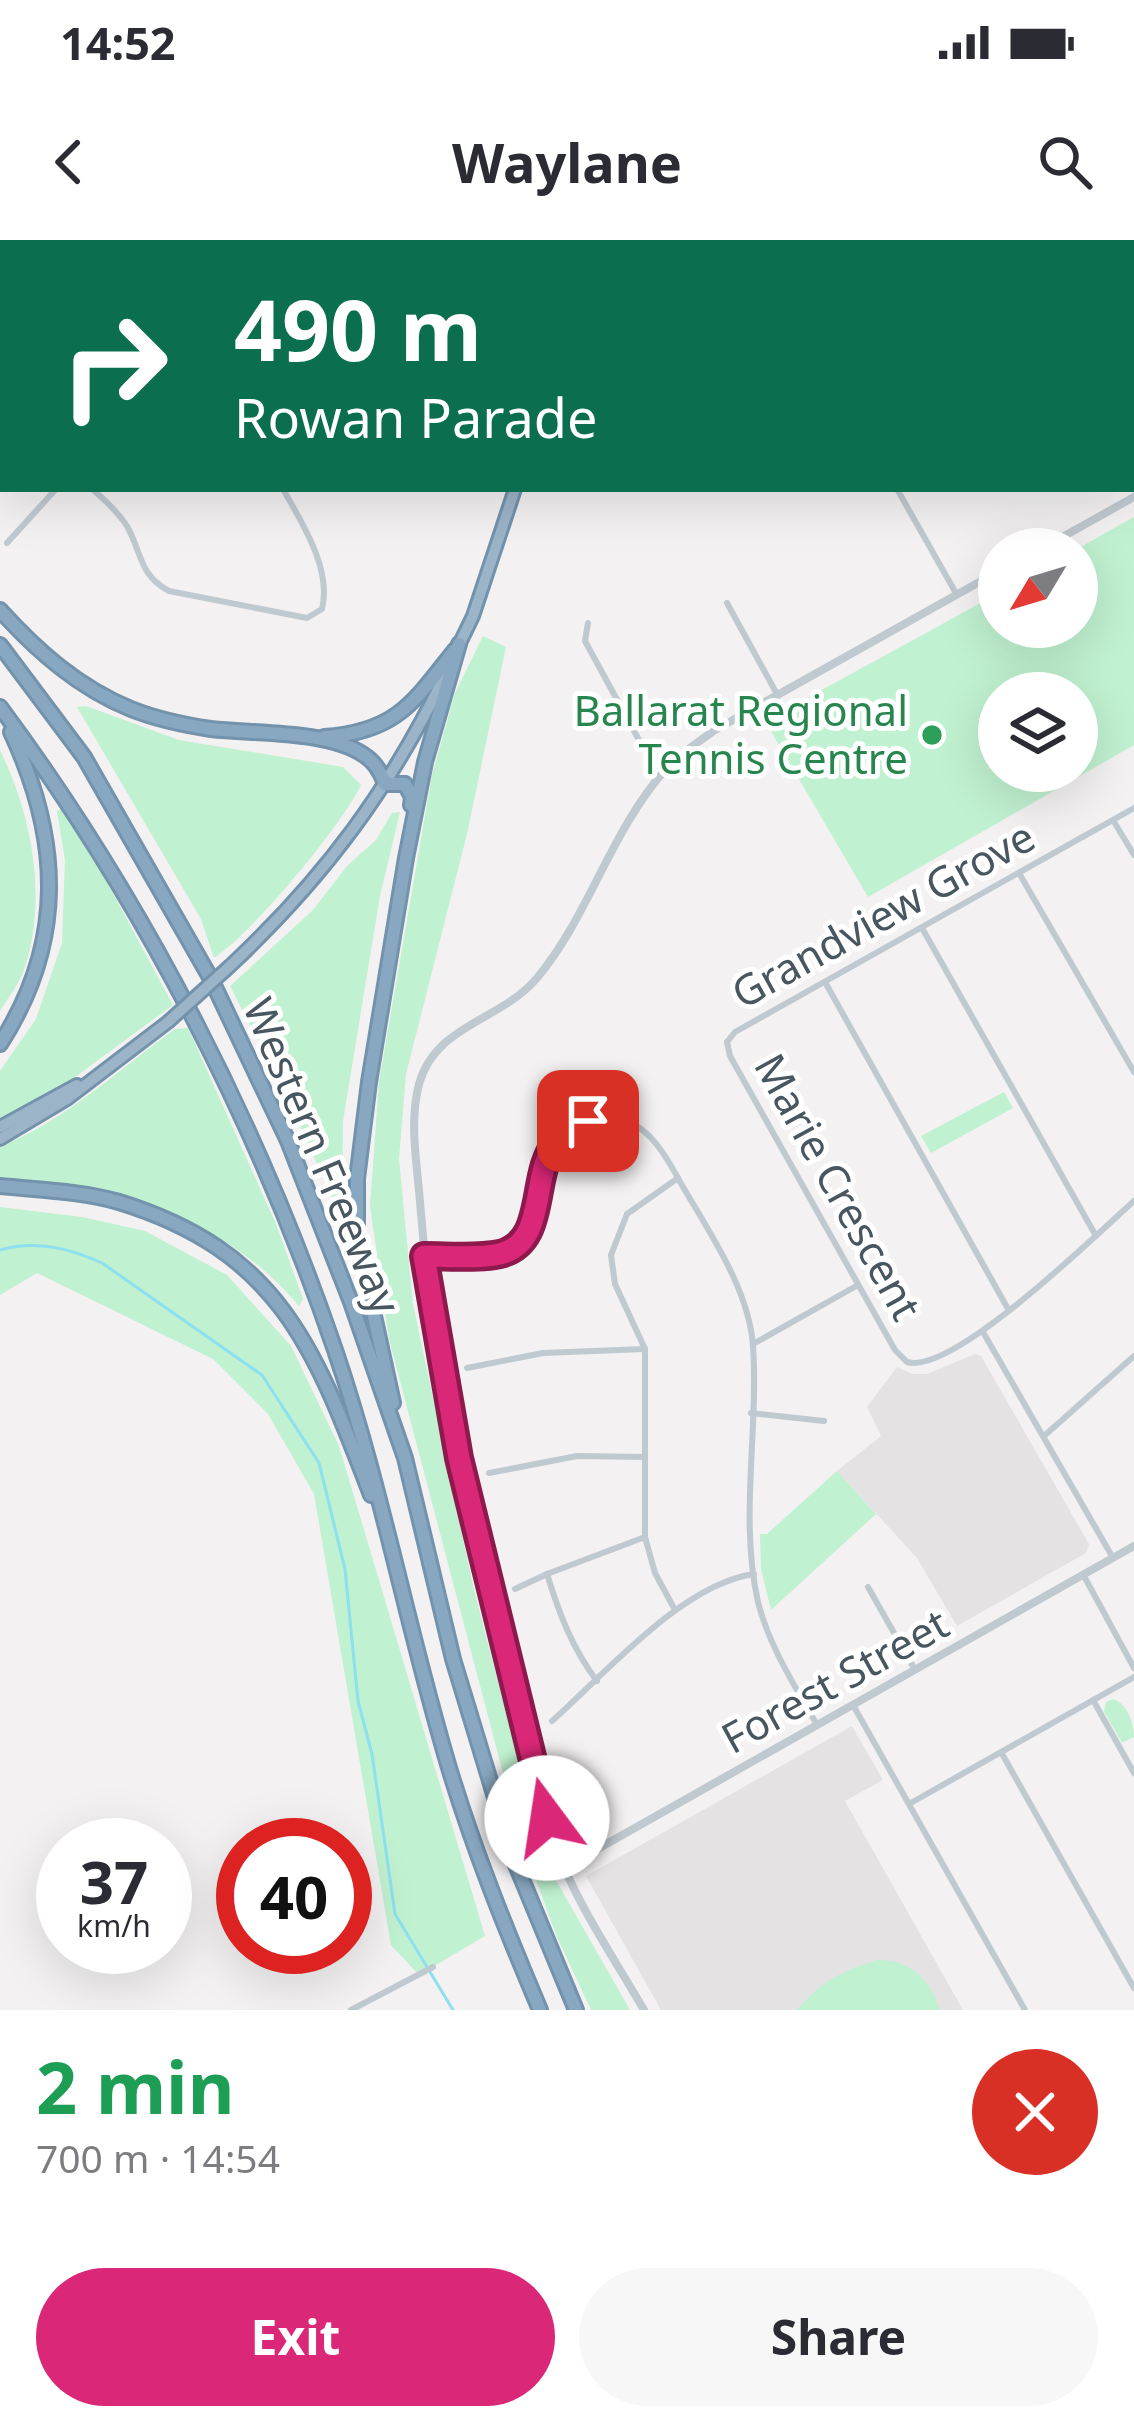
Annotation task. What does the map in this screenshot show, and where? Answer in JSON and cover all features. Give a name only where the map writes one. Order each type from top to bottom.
[{"type":"highway","points":[[0,1138],[67,1099],[168,1022],[305,892],[343,848],[416,734],[460,644],[514,492]]},
{"type":"highway","points":[[0,610],[51,660],[130,709],[211,729],[311,738],[354,735],[396,718],[460,644]]},
{"type":"highway","name":"Western Freeway","points":[[0,644],[84,757],[211,979],[316,1208],[405,1458],[478,1746],[514,1860],[576,2010]]},
{"type":"highway","points":[[405,1458],[357,1238],[357,1179],[406,858],[425,762],[460,644]]},
{"type":"highway","points":[[0,707],[28,766],[42,812],[50,876],[49,918],[39,966],[22,1009],[0,1044]]},
{"type":"highway","name":"Western Freeway","points":[[0,707],[49,772],[116,883],[223,1078],[286,1222],[335,1349],[457,1791],[505,1928],[540,2010]]},
{"type":"highway","points":[[311,738],[366,755],[385,784]]},
{"type":"highway","points":[[385,784],[401,782],[412,797],[406,858]]},
{"type":"highway","points":[[0,1127],[106,1069]]},
{"type":"highway","points":[[0,1186],[116,1201],[156,1216],[196,1234],[271,1291],[322,1371],[393,1552]]},
{"type":"street","points":[[7,543],[53,492]]},
{"type":"street","points":[[95,492],[130,532],[142,569],[154,583],[170,591],[308,618],[322,609],[326,592],[305,528],[285,492]]},
{"type":"street","points":[[899,492],[957,595]]},
{"type":"street","points":[[1079,528],[1134,497]]},
{"type":"street","points":[[644,2010],[564,1868],[547,1818],[469,1502],[424,1256],[413,1110],[427,1064],[452,1033],[515,998],[535,980],[663,772],[715,730],[978,584]]},
{"type":"street","points":[[727,603],[778,696]]},
{"type":"street","points":[[588,622],[585,640],[645,749],[663,772]]},
{"type":"street","name":"Grandview Grove","points":[[727,1042],[733,1034],[1134,808]]},
{"type":"street","points":[[1114,820],[1134,856]]},
{"type":"street","points":[[1019,873],[1130,1056],[1134,1072]]},
{"type":"street","points":[[922,928],[1096,1236]]},
{"type":"street","points":[[824,982],[1009,1310]]},
{"type":"street","points":[[717,1038],[727,1042]]},
{"type":"street","name":"Marie Crescent","points":[[727,1042],[728,1052],[858,1285],[895,1350],[908,1362],[928,1363],[983,1332],[1134,1201]]},
{"type":"street","points":[[424,1256],[505,1253],[523,1240],[532,1222],[543,1164],[557,1142],[588,1121],[609,1117],[639,1127],[666,1156],[726,1265],[753,1344],[754,1574],[770,1637],[817,1725]]},
{"type":"street","points":[[675,1610],[655,1573],[645,1537],[645,1349],[615,1284],[611,1256],[627,1214],[679,1178]]},
{"type":"street","points":[[753,1344],[858,1285]]},
{"type":"street","points":[[983,1332],[1113,1558]]},
{"type":"street","points":[[467,1368],[543,1352],[645,1349]]},
{"type":"street","points":[[1044,1436],[1134,1358]]},
{"type":"street","points":[[751,1413],[824,1421]]},
{"type":"street","points":[[489,1473],[577,1456],[646,1456]]},
{"type":"street","points":[[515,1589],[645,1537]]},
{"type":"street","name":"Forest Street","points":[[564,1868],[1134,1546]]},
{"type":"street","points":[[547,1574],[562,1622],[597,1681]]},
{"type":"street","points":[[552,1721],[675,1610],[735,1576],[754,1574]]},
{"type":"street","points":[[909,1804],[1134,1672],[1084,1576]]},
{"type":"street","points":[[868,1587],[915,1670]]},
{"type":"street","points":[[1093,1700],[1134,1774]]},
{"type":"street","points":[[853,1705],[1025,2010]]},
{"type":"street","points":[[1001,1752],[1134,1988]]},
{"type":"street","points":[[351,2010],[433,1967]]},
{"type":"shaded area","points":[[975,1354],[981,1356],[1089,1544],[1086,1553],[957,1626],[917,1558],[837,1471],[881,1436],[867,1407],[897,1367],[927,1374]]},
{"type":"shaded area","points":[[852,1726],[883,1780],[845,1801],[963,2010],[661,2010],[586,1876]]},
{"type":"green space","points":[[1134,517],[1134,745],[1098,766],[1098,672],[978,672],[978,792],[1052,792],[868,897],[765,721],[978,604],[978,648],[1098,648],[1098,537]]},
{"type":"green space","points":[[483,636],[506,647],[467,834],[406,1074],[399,1159],[413,1304],[474,1590],[537,1831],[549,1868],[630,2010],[591,2010],[557,1937],[519,1834],[389,1339],[370,1206],[379,1082],[432,775],[455,693]]},
{"type":"green space","points":[[86,706],[179,740],[343,767],[361,785],[294,878],[214,958],[201,919],[77,707]]},
{"type":"green space","points":[[0,750],[28,830],[35,915],[24,970],[0,1011]]},
{"type":"green space","points":[[63,808],[173,1005],[60,1088],[0,1119],[0,1071],[36,1019],[62,943],[65,860],[57,811]]},
{"type":"green space","points":[[400,812],[380,896],[343,1121],[342,1207],[335,1204],[230,986],[312,911],[348,865],[376,840],[392,813]]},
{"type":"green space","points":[[188,1028],[276,1224],[303,1299],[299,1306],[269,1275],[201,1228],[124,1199],[0,1180],[0,1147],[69,1109],[175,1029]]},
{"type":"green space","points":[[1004,1092],[1013,1108],[931,1153],[921,1136]]},
{"type":"green space","points":[[0,1207],[82,1217],[145,1231],[227,1275],[291,1346],[339,1446],[485,1936],[419,1975],[391,1945],[314,1494],[268,1414],[213,1359],[37,1273],[0,1295]]},
{"type":"green space","points":[[837,1471],[876,1514],[771,1610],[761,1569],[760,1534],[767,1534]]},
{"type":"green space","points":[[1113,1699],[1126,1709],[1133,1726],[1134,1737],[1122,1743],[1104,1711],[1106,1702]]},
{"type":"green space","points":[[878,1960],[901,1964],[918,1974],[940,2010],[797,2010],[833,1978]]},
{"type":"waterway","points":[[0,1250],[52,1247],[102,1263],[262,1375],[319,1463],[345,1569],[358,1701],[372,1754],[395,1914],[453,2010]]},
{"type":"place","name":"Ballarat Regional Tennis Centre","points":[[932,735]]},
{"type":"route","points":[[547,1818],[459,1458],[424,1256],[505,1253],[523,1240],[532,1222],[543,1164],[557,1142],[588,1121]]}]
